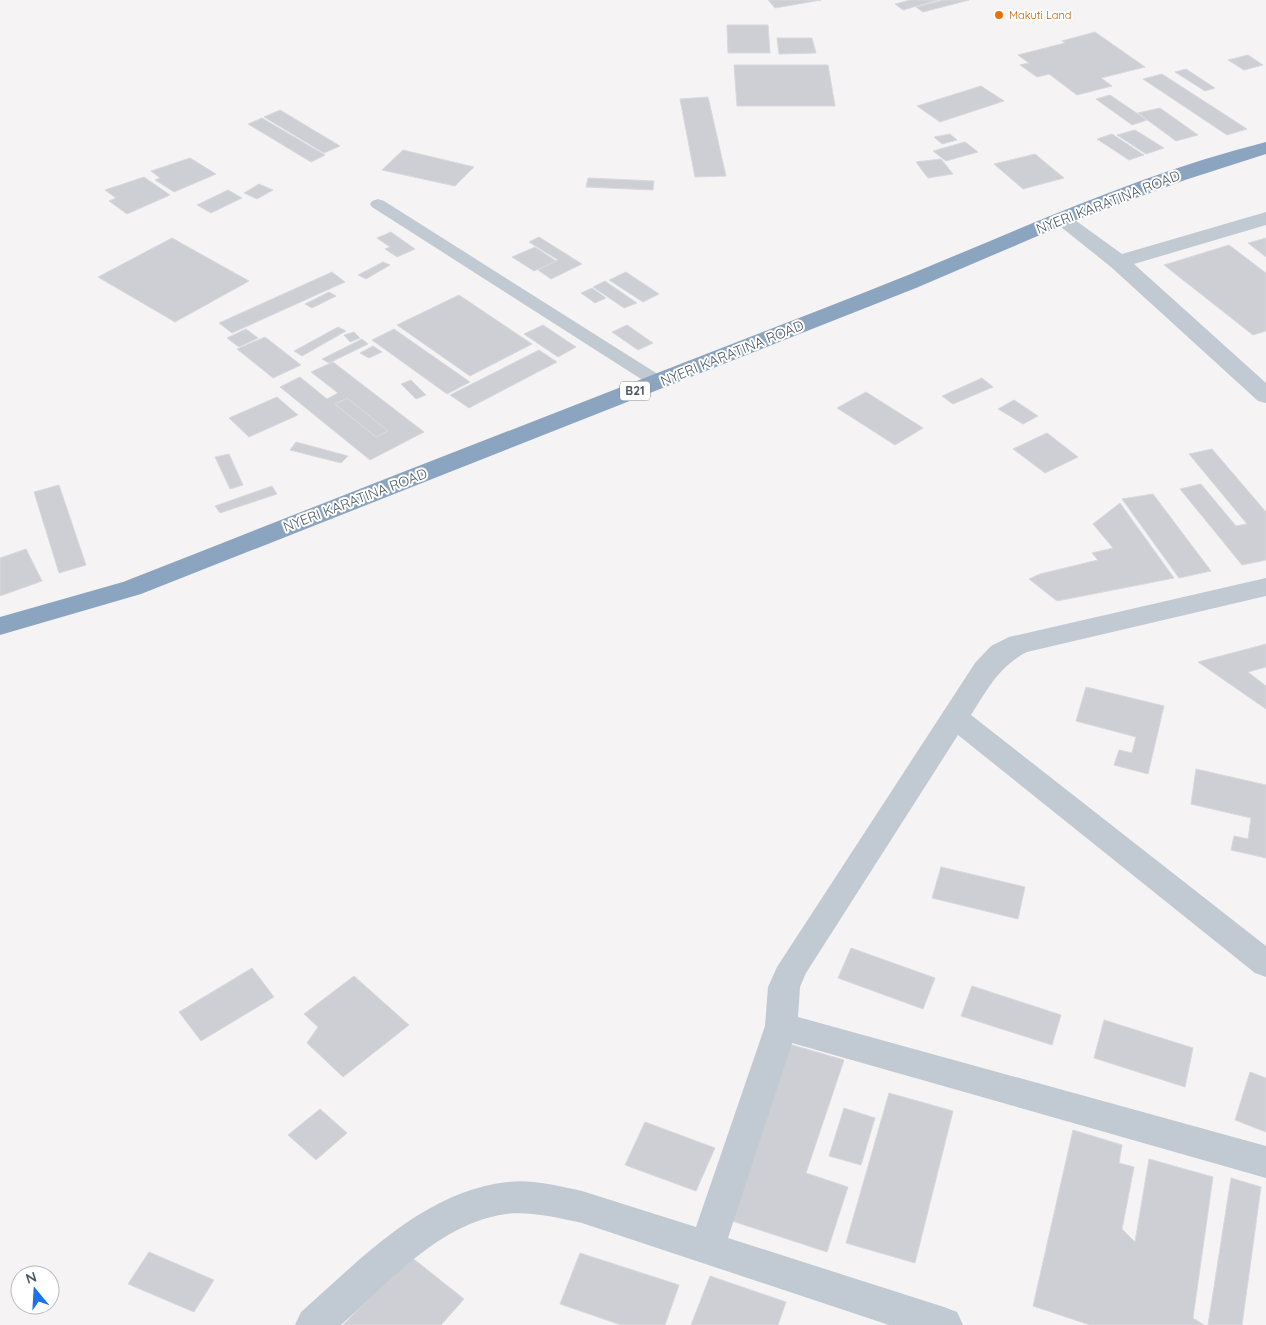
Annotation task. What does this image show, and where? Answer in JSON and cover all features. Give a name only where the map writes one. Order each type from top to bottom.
[{"type":"highway","name":"NYERI KARATINA ROAD","points":[[0,626],[132,588],[908,283],[1061,219],[1178,176],[1266,148]]},
{"type":"street","points":[[1119,262],[1266,218]]},
{"type":"street","points":[[1061,219],[1119,262],[1266,396]]},
{"type":"street","points":[[707,1248],[780,1026],[784,987],[793,967],[873,847],[985,670],[1001,653],[1019,644],[1266,587]]},
{"type":"street","points":[[954,717],[1266,964]]},
{"type":"street","points":[[780,1026],[1266,1162]]},
{"type":"street","points":[[314,1325],[441,1218],[471,1204],[507,1198],[547,1199],[582,1207],[944,1325]]},
{"type":"lane","points":[[378,204],[658,382]]},
{"type":"building","points":[[768,0],[821,0],[775,8]]},
{"type":"building","points":[[910,0],[938,0],[903,10],[895,4]]},
{"type":"building","points":[[943,0],[969,0],[923,12],[916,7]]},
{"type":"building","points":[[727,25],[768,25],[770,53],[728,53]]},
{"type":"building","points":[[1095,32],[1145,67],[1101,78],[1112,86],[1077,95],[1049,74],[1037,77],[1020,65],[1029,63],[1018,55],[1065,43],[1062,41]]},
{"type":"building","points":[[777,38],[812,38],[816,53],[779,54]]},
{"type":"building","points":[[1248,55],[1263,65],[1244,70],[1228,60]]},
{"type":"building","points":[[734,65],[828,65],[835,106],[737,106]]},
{"type":"building","points":[[1186,69],[1215,88],[1205,91],[1175,72]]},
{"type":"building","points":[[1162,74],[1247,129],[1227,135],[1143,79]]},
{"type":"building","points":[[981,86],[1004,101],[940,122],[917,106]]},
{"type":"building","points":[[1110,95],[1147,120],[1132,125],[1096,99]]},
{"type":"building","points":[[708,97],[726,176],[695,177],[680,99]]},
{"type":"building","points":[[1160,108],[1198,135],[1176,141],[1138,113]]},
{"type":"building","points":[[280,110],[340,146],[324,153],[264,117]]},
{"type":"building","points":[[262,118],[325,155],[311,162],[248,124]]},
{"type":"building","points":[[1135,130],[1164,148],[1146,154],[1117,135]]},
{"type":"building","points":[[950,134],[957,140],[942,144],[934,137]]},
{"type":"building","points":[[1112,134],[1144,155],[1129,160],[1097,139]]},
{"type":"building","points":[[965,142],[978,152],[946,161],[933,151]]},
{"type":"building","points":[[403,150],[474,167],[455,186],[382,170]]},
{"type":"building","points":[[1035,154],[1064,178],[1023,189],[994,164]]},
{"type":"building","points":[[190,158],[216,174],[174,192],[155,180],[160,178],[151,171]]},
{"type":"building","points":[[941,159],[953,174],[928,178],[916,162]]},
{"type":"building","points":[[144,177],[170,195],[127,214],[109,201],[116,198],[105,190]]},
{"type":"building","points":[[588,178],[654,181],[653,190],[586,187]]},
{"type":"building","points":[[259,184],[273,190],[257,199],[244,193]]},
{"type":"building","points":[[228,190],[242,198],[211,213],[197,205]]},
{"type":"building","points":[[391,232],[415,249],[397,257],[385,249],[390,247],[377,238]]},
{"type":"building","points":[[539,237],[582,264],[551,279],[538,270],[558,260],[529,242]]},
{"type":"building","points":[[172,238],[249,281],[175,322],[98,277]]},
{"type":"building","points":[[1266,238],[1266,257],[1248,243]]},
{"type":"building","points":[[1229,245],[1266,273],[1266,331],[1253,335],[1164,265]]},
{"type":"building","points":[[535,247],[556,261],[534,271],[512,257]]},
{"type":"building","points":[[383,262],[390,265],[366,279],[358,275]]},
{"type":"building","points":[[332,272],[345,282],[232,333],[219,323]]},
{"type":"building","points":[[626,272],[659,294],[643,302],[609,280]]},
{"type":"building","points":[[605,281],[637,303],[624,308],[593,287]]},
{"type":"building","points":[[592,288],[606,298],[595,303],[581,293]]},
{"type":"building","points":[[329,292],[336,296],[312,308],[305,304]]},
{"type":"building","points":[[459,295],[532,344],[470,376],[397,325]]},
{"type":"building","points":[[543,325],[576,347],[558,357],[524,334]]},
{"type":"building","points":[[627,325],[653,343],[638,350],[612,332]]},
{"type":"building","points":[[338,327],[346,331],[302,356],[294,351]]},
{"type":"building","points":[[246,329],[258,338],[239,347],[227,338]]},
{"type":"building","points":[[394,329],[470,382],[447,394],[372,340]]},
{"type":"building","points":[[354,332],[360,338],[350,342],[344,335]]},
{"type":"building","points":[[265,337],[301,365],[273,378],[237,349]]},
{"type":"building","points":[[362,339],[368,344],[329,363],[322,359]]},
{"type":"building","points":[[373,346],[382,352],[369,358],[360,353]]},
{"type":"building","points":[[539,350],[557,362],[469,408],[450,395]]},
{"type":"building","points":[[333,362],[424,432],[370,460],[280,387],[300,377],[327,399],[338,393],[311,372]],"holes":[[[347,398],[388,431],[376,437],[335,404]]]},
{"type":"building","points":[[982,378],[993,387],[953,404],[942,396]]},
{"type":"building","points":[[411,380],[426,395],[416,399],[401,384]]},
{"type":"building","points":[[866,392],[923,428],[895,445],[837,408]]},
{"type":"building","points":[[277,397],[298,415],[249,437],[229,418]]},
{"type":"building","points":[[347,398],[388,431],[376,437],[335,404]]},
{"type":"building","points":[[1014,400],[1038,416],[1023,424],[998,409]]},
{"type":"building","points":[[1047,433],[1078,457],[1045,473],[1013,449]]},
{"type":"building","points":[[296,442],[348,456],[341,463],[290,450]]},
{"type":"building","points":[[1212,449],[1266,512],[1266,560],[1242,565],[1180,489],[1201,484],[1236,526],[1247,524],[1189,454]]},
{"type":"building","points":[[229,454],[243,485],[230,489],[215,457]]},
{"type":"building","points":[[59,485],[86,565],[59,573],[34,492]]},
{"type":"building","points":[[272,486],[277,494],[220,513],[215,506]]},
{"type":"building","points":[[1153,494],[1211,571],[1179,578],[1122,499]]},
{"type":"building","points":[[1120,503],[1174,578],[1057,601],[1029,579],[1040,574],[1098,560],[1092,553],[1113,548],[1093,524]]},
{"type":"building","points":[[26,549],[42,581],[0,596],[0,558]]},
{"type":"building","points":[[1266,644],[1266,667],[1248,672],[1266,686],[1266,709],[1198,662]]},
{"type":"building","points":[[1086,687],[1164,706],[1148,774],[1114,765],[1119,750],[1132,753],[1136,737],[1076,721]]},
{"type":"building","points":[[1196,769],[1266,785],[1266,858],[1231,850],[1234,836],[1248,839],[1251,818],[1191,804]]},
{"type":"building","points":[[941,867],[1025,887],[1018,919],[932,898]]},
{"type":"building","points":[[851,948],[935,978],[923,1009],[838,978]]},
{"type":"building","points":[[252,968],[274,997],[201,1041],[179,1012]]},
{"type":"building","points":[[354,976],[409,1025],[343,1077],[307,1043],[318,1027],[304,1014]]},
{"type":"building","points":[[972,986],[1061,1015],[1052,1045],[961,1016]]},
{"type":"building","points":[[1104,1020],[1193,1048],[1185,1087],[1094,1058]]},
{"type":"building","points":[[789,1044],[844,1060],[806,1173],[848,1187],[827,1252],[726,1219]]},
{"type":"building","points":[[1250,1072],[1266,1078],[1266,1132],[1235,1120]]},
{"type":"building","points":[[889,1093],[953,1111],[915,1263],[846,1243]]},
{"type":"building","points":[[844,1108],[875,1118],[861,1165],[829,1156]]},
{"type":"building","points":[[320,1109],[347,1133],[316,1160],[288,1135]]},
{"type":"building","points":[[645,1122],[715,1148],[696,1191],[625,1165]]},
{"type":"building","points":[[1073,1130],[1122,1145],[1119,1163],[1134,1167],[1122,1229],[1135,1242],[1149,1159],[1213,1177],[1193,1318],[1204,1325],[1090,1325],[1033,1306]]},
{"type":"building","points":[[1231,1178],[1261,1187],[1242,1325],[1208,1325]]},
{"type":"building","points":[[149,1252],[214,1280],[194,1312],[128,1284]]},
{"type":"building","points":[[580,1253],[679,1285],[665,1325],[621,1325],[560,1304]]},
{"type":"building","points":[[410,1256],[464,1299],[441,1325],[343,1325]]},
{"type":"building","points":[[710,1276],[786,1302],[778,1325],[691,1325]]},
{"type":"place","name":"Makuti Land","points":[[999,15]]}]
